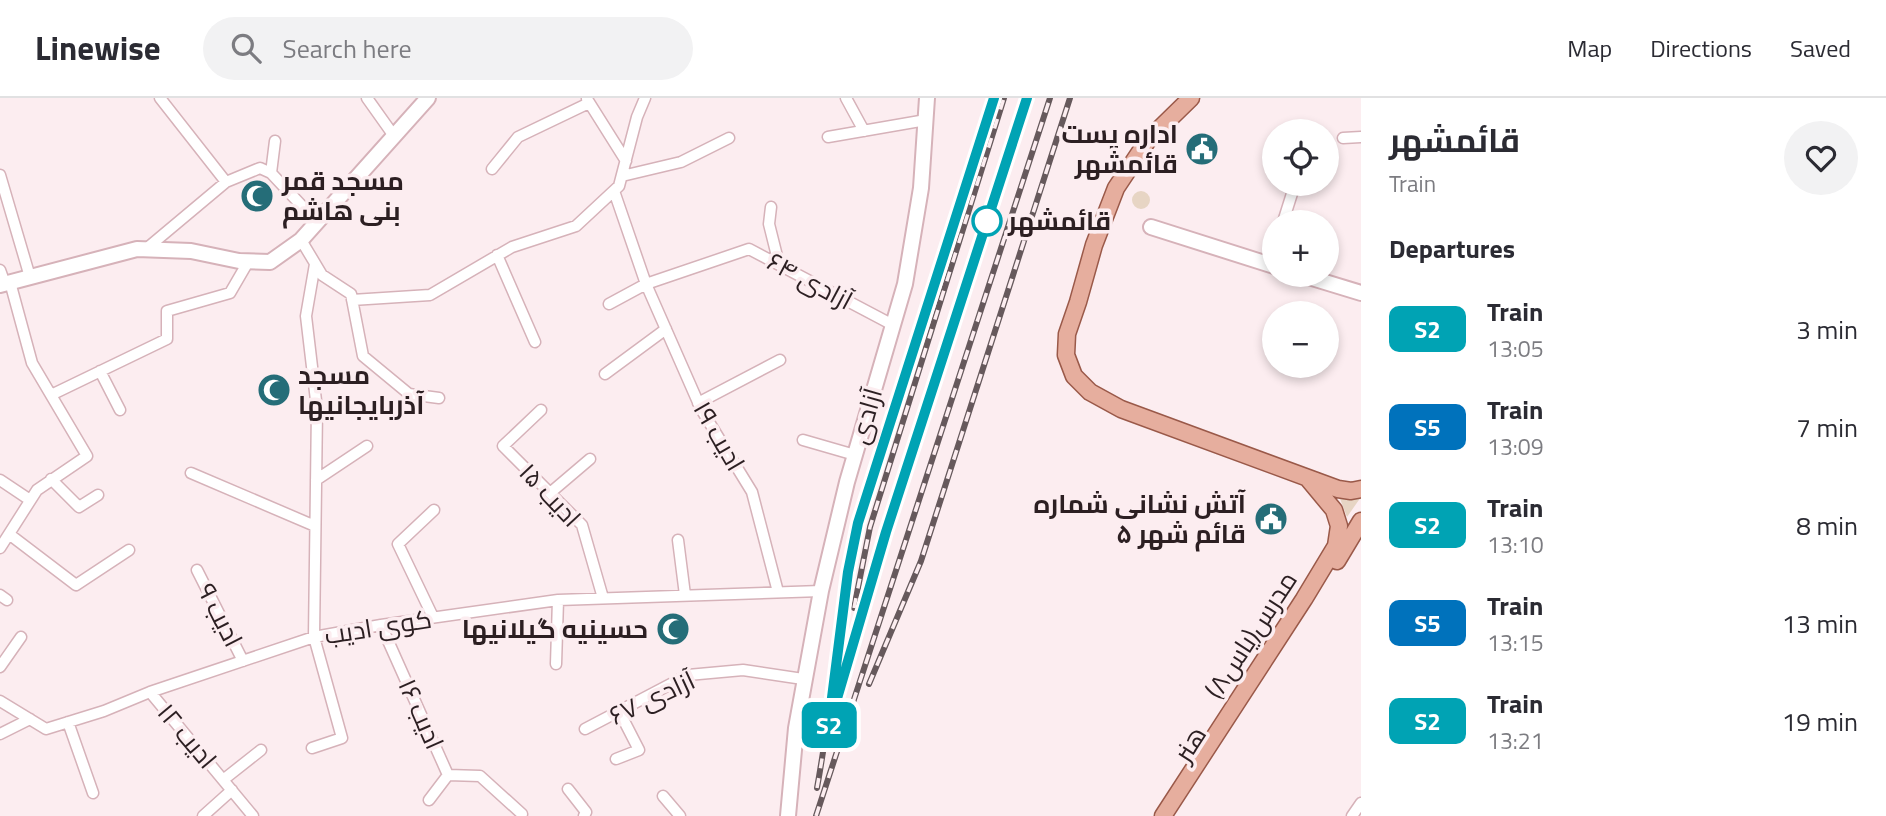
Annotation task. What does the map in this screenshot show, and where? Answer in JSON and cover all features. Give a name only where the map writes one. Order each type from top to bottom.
[{"type":"main road","points":[[4,280],[30,277],[137,249],[191,251],[248,262],[270,262],[301,240],[428,98]]},
{"type":"main road","name":"آزادی","points":[[788,816],[803,679],[821,591],[855,454],[905,284],[921,188],[927,98]]},
{"type":"main road","name":"مدرس(یاس۸)","points":[[1191,98],[1148,141],[1116,188],[1094,244],[1067,334],[1066,355],[1074,376],[1090,392],[1121,409],[1338,489],[1361,489]]},
{"type":"main road","points":[[1150,227],[1262,257]]},
{"type":"main road","points":[[1339,286],[1361,293]]},
{"type":"main road","name":"مدرس(یاس۸)","points":[[1163,816],[1336,546],[1339,526],[1334,510],[1307,478]]},
{"type":"main road","name":"هنر","points":[[1172,816],[1317,594],[1361,521]]},
{"type":"street","points":[[160,98],[226,182]]},
{"type":"street","points":[[367,98],[394,136]]},
{"type":"street","points":[[352,300],[430,295],[512,247],[576,226],[620,186],[637,117],[645,98]]},
{"type":"street","points":[[846,98],[864,131]]},
{"type":"street","points":[[492,169],[518,137],[588,101],[626,161]]},
{"type":"street","points":[[828,137],[926,120]]},
{"type":"street","points":[[1343,138],[1361,137]]},
{"type":"street","points":[[622,176],[681,162],[729,138]]},
{"type":"street","points":[[271,173],[275,141]]},
{"type":"street","points":[[146,249],[226,182],[260,168],[271,173],[317,222]]},
{"type":"street","points":[[0,175],[30,277]]},
{"type":"street","name":"ادیب ۱۹","points":[[614,191],[646,284],[698,403],[752,492],[778,592]]},
{"type":"street","points":[[771,208],[769,224],[779,264]]},
{"type":"street","points":[[301,240],[321,275],[351,294],[363,356],[409,394],[439,398]]},
{"type":"street","name":"آزادی ۶۴","points":[[609,304],[646,284],[749,249],[893,325]]},
{"type":"street","points":[[497,255],[534,342]]},
{"type":"street","points":[[51,395],[167,339],[167,311],[230,293],[248,262]]},
{"type":"street","points":[[312,748],[342,738],[314,637],[317,409],[306,316],[315,264]]},
{"type":"street","points":[[0,548],[37,490],[87,456],[32,363],[4,280]]},
{"type":"street","points":[[605,373],[666,329]]},
{"type":"street","points":[[698,403],[780,360]]},
{"type":"street","points":[[100,371],[120,410]]},
{"type":"street","name":"ادیب ۱۵","points":[[541,410],[503,446],[582,525],[603,598]]},
{"type":"street","points":[[803,440],[855,454]]},
{"type":"street","points":[[316,480],[368,446]]},
{"type":"street","points":[[550,493],[590,459]]},
{"type":"street","points":[[191,474],[315,526]]},
{"type":"street","points":[[51,479],[79,507],[98,495]]},
{"type":"street","points":[[0,480],[30,500]]},
{"type":"street","points":[[433,617],[398,544],[434,510]]},
{"type":"street","points":[[9,534],[76,585],[130,550]]},
{"type":"street","points":[[678,540],[685,595]]},
{"type":"street","name":"ادیب ۹","points":[[197,570],[243,661]]},
{"type":"street","name":"کوی ادیب","points":[[0,701],[46,729],[314,637],[381,625],[558,600],[821,591]]},
{"type":"street","points":[[556,663],[558,600]]},
{"type":"street","name":"ادیب ۱۶","points":[[381,625],[449,775],[429,800]]},
{"type":"street","points":[[0,667],[21,637]]},
{"type":"street","name":"آزادی ۶۷","points":[[585,729],[688,675],[743,670],[803,679]]},
{"type":"street","name":"ادیب ۱۲","points":[[150,692],[253,816]]},
{"type":"street","points":[[616,760],[639,750],[619,711]]},
{"type":"street","points":[[0,734],[30,719]]},
{"type":"street","points":[[68,722],[93,793]]},
{"type":"street","points":[[223,780],[261,750]]},
{"type":"street","points":[[449,775],[480,776],[522,814]]},
{"type":"street","points":[[568,789],[586,812],[584,816]]},
{"type":"street","points":[[203,816],[232,790]]},
{"type":"street","points":[[663,796],[680,816]]},
{"type":"street","points":[[1352,816],[1361,803]]},
{"type":"shaded area","points":[[1141,191],[1147,194],[1150,200],[1147,206],[1141,209],[1135,206],[1132,200],[1135,194]]},
{"type":"shaded area","points":[[1339,496],[1361,497],[1347,517]]},
{"type":"railway","points":[[817,788],[858,523],[994,98]]},
{"type":"railway","points":[[854,608],[870,527],[1004,98]]},
{"type":"railway","points":[[841,682],[885,532],[1027,98]]},
{"type":"railway","points":[[816,816],[1050,98]]},
{"type":"railway","points":[[869,684],[921,561],[1070,98]]},
{"type":"train","name":"S2","points":[[994,98],[858,523],[848,572],[828,729],[886,532],[1027,98]]},
{"type":"place","name":"اداره پست قائمشهر","points":[[1202,149]]},
{"type":"place","name":"مسجد قمر بنی هاشم","points":[[257,196]]},
{"type":"place","name":"قائمشهر","points":[[987,221]]},
{"type":"place","name":"مسجد آذربایجانیها","points":[[274,390]]},
{"type":"place","name":"آتش نشانی شماره ۵ قائم شهر","points":[[1271,519]]},
{"type":"place","name":"حسینیه گیلانیها","points":[[673,629]]}]
